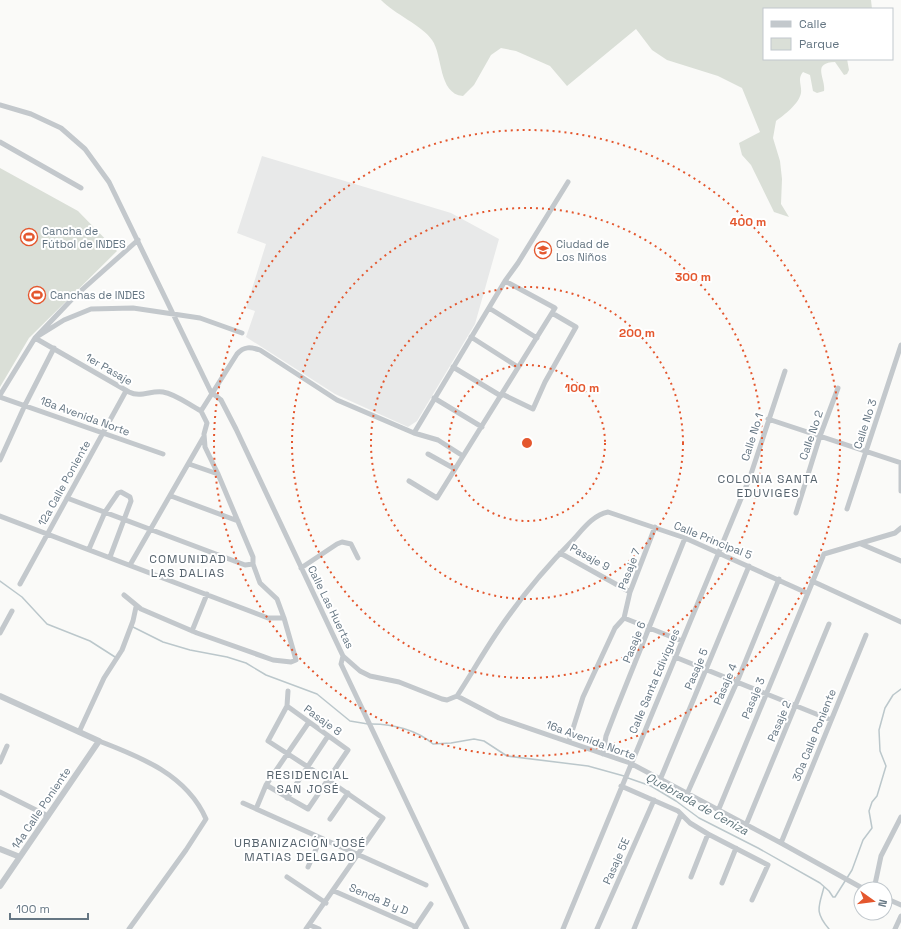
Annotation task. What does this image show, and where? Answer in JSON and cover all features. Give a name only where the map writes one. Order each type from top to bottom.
[{"type":"street","name":"Calle Las Huertas","points":[[0,105],[45,120],[61,128],[85,149],[109,182],[211,392],[221,400],[236,429],[343,656],[360,671],[370,676],[403,683],[442,699],[447,700],[456,696]]},
{"type":"street","points":[[0,142],[81,188]]},
{"type":"street","points":[[414,433],[505,281],[518,263],[568,182]]},
{"type":"street","points":[[0,396],[35,338],[75,296],[138,240]]},
{"type":"street","points":[[409,481],[437,498],[555,308],[505,281]]},
{"type":"street","points":[[35,338],[64,320],[91,309],[133,308],[174,314],[200,318],[242,332]]},
{"type":"street","points":[[489,308],[536,338]]},
{"type":"street","points":[[453,367],[501,395],[533,409],[548,376],[576,327],[552,313]]},
{"type":"street","points":[[471,337],[518,367]]},
{"type":"street","name":"1er Pasaje","points":[[35,338],[126,391],[141,395],[156,392],[169,394],[201,411]]},
{"type":"street","name":"Calle No 3","points":[[847,509],[901,345]]},
{"type":"street","points":[[0,460],[25,405],[54,348]]},
{"type":"street","points":[[130,565],[171,496],[203,437],[207,423],[201,411],[211,392],[240,350],[253,348],[260,350],[337,400],[414,433],[438,440],[464,456]]},
{"type":"street","name":"Calle No 1","points":[[718,552],[750,477],[785,371]]},
{"type":"street","name":"Calle No 2","points":[[796,513],[820,436],[838,388]]},
{"type":"street","name":"12a Calle Poniente","points":[[20,584],[126,391]]},
{"type":"street","name":"18a Avenida Norte","points":[[0,396],[163,454]]},
{"type":"street","points":[[434,398],[482,427]]},
{"type":"street","points":[[768,419],[901,464],[901,491]]},
{"type":"street","points":[[124,595],[136,607],[192,631],[259,656],[277,661],[291,662],[296,660],[277,599],[260,583],[253,564],[253,557],[205,447],[203,437]]},
{"type":"street","points":[[428,454],[455,470]]},
{"type":"street","points":[[189,464],[218,474]]},
{"type":"street","points":[[89,549],[105,512],[118,493],[121,492],[130,497],[131,501],[110,557]]},
{"type":"street","points":[[171,496],[238,521]]},
{"type":"street","points":[[68,498],[245,565],[253,564]]},
{"type":"street","name":"Calle Principal 5","points":[[560,553],[592,519],[599,514],[608,512],[685,538],[779,579],[807,593]]},
{"type":"street","points":[[0,516],[268,618],[284,618]]},
{"type":"street","name":"Pasaje 7","points":[[624,618],[630,592],[655,528]]},
{"type":"street","points":[[861,544],[895,532],[901,528]]},
{"type":"street","name":"Pasaje 6","points":[[603,754],[606,736],[685,538]]},
{"type":"street","points":[[301,568],[342,542],[351,544],[358,558]]},
{"type":"street","points":[[861,544],[901,561]]},
{"type":"street","name":"Pasaje 3","points":[[718,811],[824,554],[861,544]]},
{"type":"street","name":"Calle Santa Edivigues","points":[[563,929],[718,552]]},
{"type":"street","points":[[456,696],[496,633],[522,598],[560,553]]},
{"type":"street","name":"Pasaje 9","points":[[560,553],[630,592]]},
{"type":"street","name":"Pasaje 5","points":[[660,780],[749,566]]},
{"type":"street","name":"Pasaje 4","points":[[687,794],[737,682],[779,579]]},
{"type":"street","points":[[812,581],[901,622]]},
{"type":"street","points":[[192,631],[207,594]]},
{"type":"street","points":[[79,732],[104,678],[122,650],[133,621],[136,607]]},
{"type":"street","points":[[0,633],[12,611]]},
{"type":"street","points":[[569,741],[583,697],[615,628],[624,618],[682,641]]},
{"type":"street","name":"Pasaje 2","points":[[746,825],[830,624]]},
{"type":"street","name":"30a Calle Poniente","points":[[781,843],[866,635]]},
{"type":"street","points":[[343,656],[342,664],[467,929]]},
{"type":"street","points":[[675,657],[831,720]]},
{"type":"street","points":[[288,690],[287,706],[268,741],[308,766],[383,818],[326,903],[308,927],[319,929]]},
{"type":"street","points":[[0,696],[99,741],[130,753],[180,782],[193,796],[206,819],[129,929]]},
{"type":"street","name":"16a Avenida Norte","points":[[456,696],[498,718],[630,763],[718,811],[781,843],[853,884]]},
{"type":"street","name":"Pasaje 8","points":[[287,706],[348,750],[328,780]]},
{"type":"street","points":[[256,809],[266,785],[309,722]]},
{"type":"street","points":[[287,798],[328,736]]},
{"type":"street","name":"14a Calle Poniente","points":[[0,886],[99,741]]},
{"type":"street","points":[[0,762],[7,746]]},
{"type":"street","points":[[266,785],[308,809],[328,780]]},
{"type":"street","points":[[621,786],[654,800],[681,814],[690,823],[708,834],[768,865],[752,900]]},
{"type":"street","points":[[0,792],[48,816]]},
{"type":"street","points":[[330,819],[348,793]]},
{"type":"street","name":"Pasaje 5E","points":[[597,929],[654,800]]},
{"type":"street","points":[[243,803],[426,885]]},
{"type":"street","points":[[634,929],[681,814]]},
{"type":"street","points":[[876,881],[881,856],[901,819]]},
{"type":"street","points":[[691,877],[708,834]]},
{"type":"street","points":[[308,867],[321,838]]},
{"type":"street","points":[[722,883],[736,848]]},
{"type":"street","points":[[0,849],[20,857]]},
{"type":"street","points":[[287,877],[326,903]]},
{"type":"street","name":"Senda B y D","points":[[334,891],[415,928]]},
{"type":"street","points":[[415,928],[431,904]]},
{"type":"street","points":[[895,929],[901,916]]},
{"type":"shaded area","points":[[262,156],[451,213],[499,239],[475,324],[417,421],[408,427],[335,394],[246,337],[255,311],[246,308],[266,244],[237,233]]},
{"type":"green space","points":[[381,0],[871,0],[872,8],[763,8],[763,60],[847,60],[849,70],[847,74],[844,75],[835,62],[823,65],[821,72],[824,91],[817,93],[813,91],[810,75],[803,72],[800,77],[800,97],[791,109],[776,121],[773,138],[780,161],[782,179],[781,204],[789,217],[774,212],[751,165],[742,155],[739,143],[760,132],[742,88],[718,76],[667,60],[652,50],[636,29],[567,86],[550,66],[516,51],[501,48],[491,55],[474,85],[463,96],[455,94],[449,89],[442,73],[438,55],[432,40],[422,29]]},
{"type":"green space","name":"Canchas de INDES","points":[[0,168],[78,211],[117,251],[29,338],[0,387]]},
{"type":"waterway","name":"Quebrada de Ceniza","points":[[0,581],[22,597],[47,624],[90,641],[115,657]]},
{"type":"waterway","name":"Quebrada de Ceniza","points":[[133,627],[163,642],[246,663],[266,675],[317,694],[350,721],[368,724]]},
{"type":"waterway","points":[[628,778],[651,786],[676,801],[699,818],[758,848],[820,883],[833,897],[835,897],[852,870],[863,840],[872,828],[869,811],[872,802],[877,796],[886,766],[880,751],[879,730],[885,708],[893,695],[901,689]]},
{"type":"waterway","name":"Quebrada de Ceniza","points":[[372,724],[388,725],[404,729],[420,735],[433,744],[474,739],[484,741],[507,756],[588,766],[624,776]]},
{"type":"waterway","points":[[824,887],[819,909],[821,918],[829,929]]},
{"type":"place","name":"Cancha de Fútbol de INDES","points":[[29,237]]},
{"type":"place","name":"Ciudad de Los Niños","points":[[543,250]]},
{"type":"place","name":"Canchas de INDES","points":[[37,295]]},
{"type":"district","name":"COLONIA SANTA EDUVIGES","points":[[768,486]]},
{"type":"district","name":"COMUNIDAD LAS DALIAS","points":[[188,566]]},
{"type":"district","name":"RESIDENCIAL SAN JOSÉ","points":[[308,782]]},
{"type":"district","name":"URBANIZACIÓN JOSÉ MATIAS DELGADO","points":[[300,850]]}]
